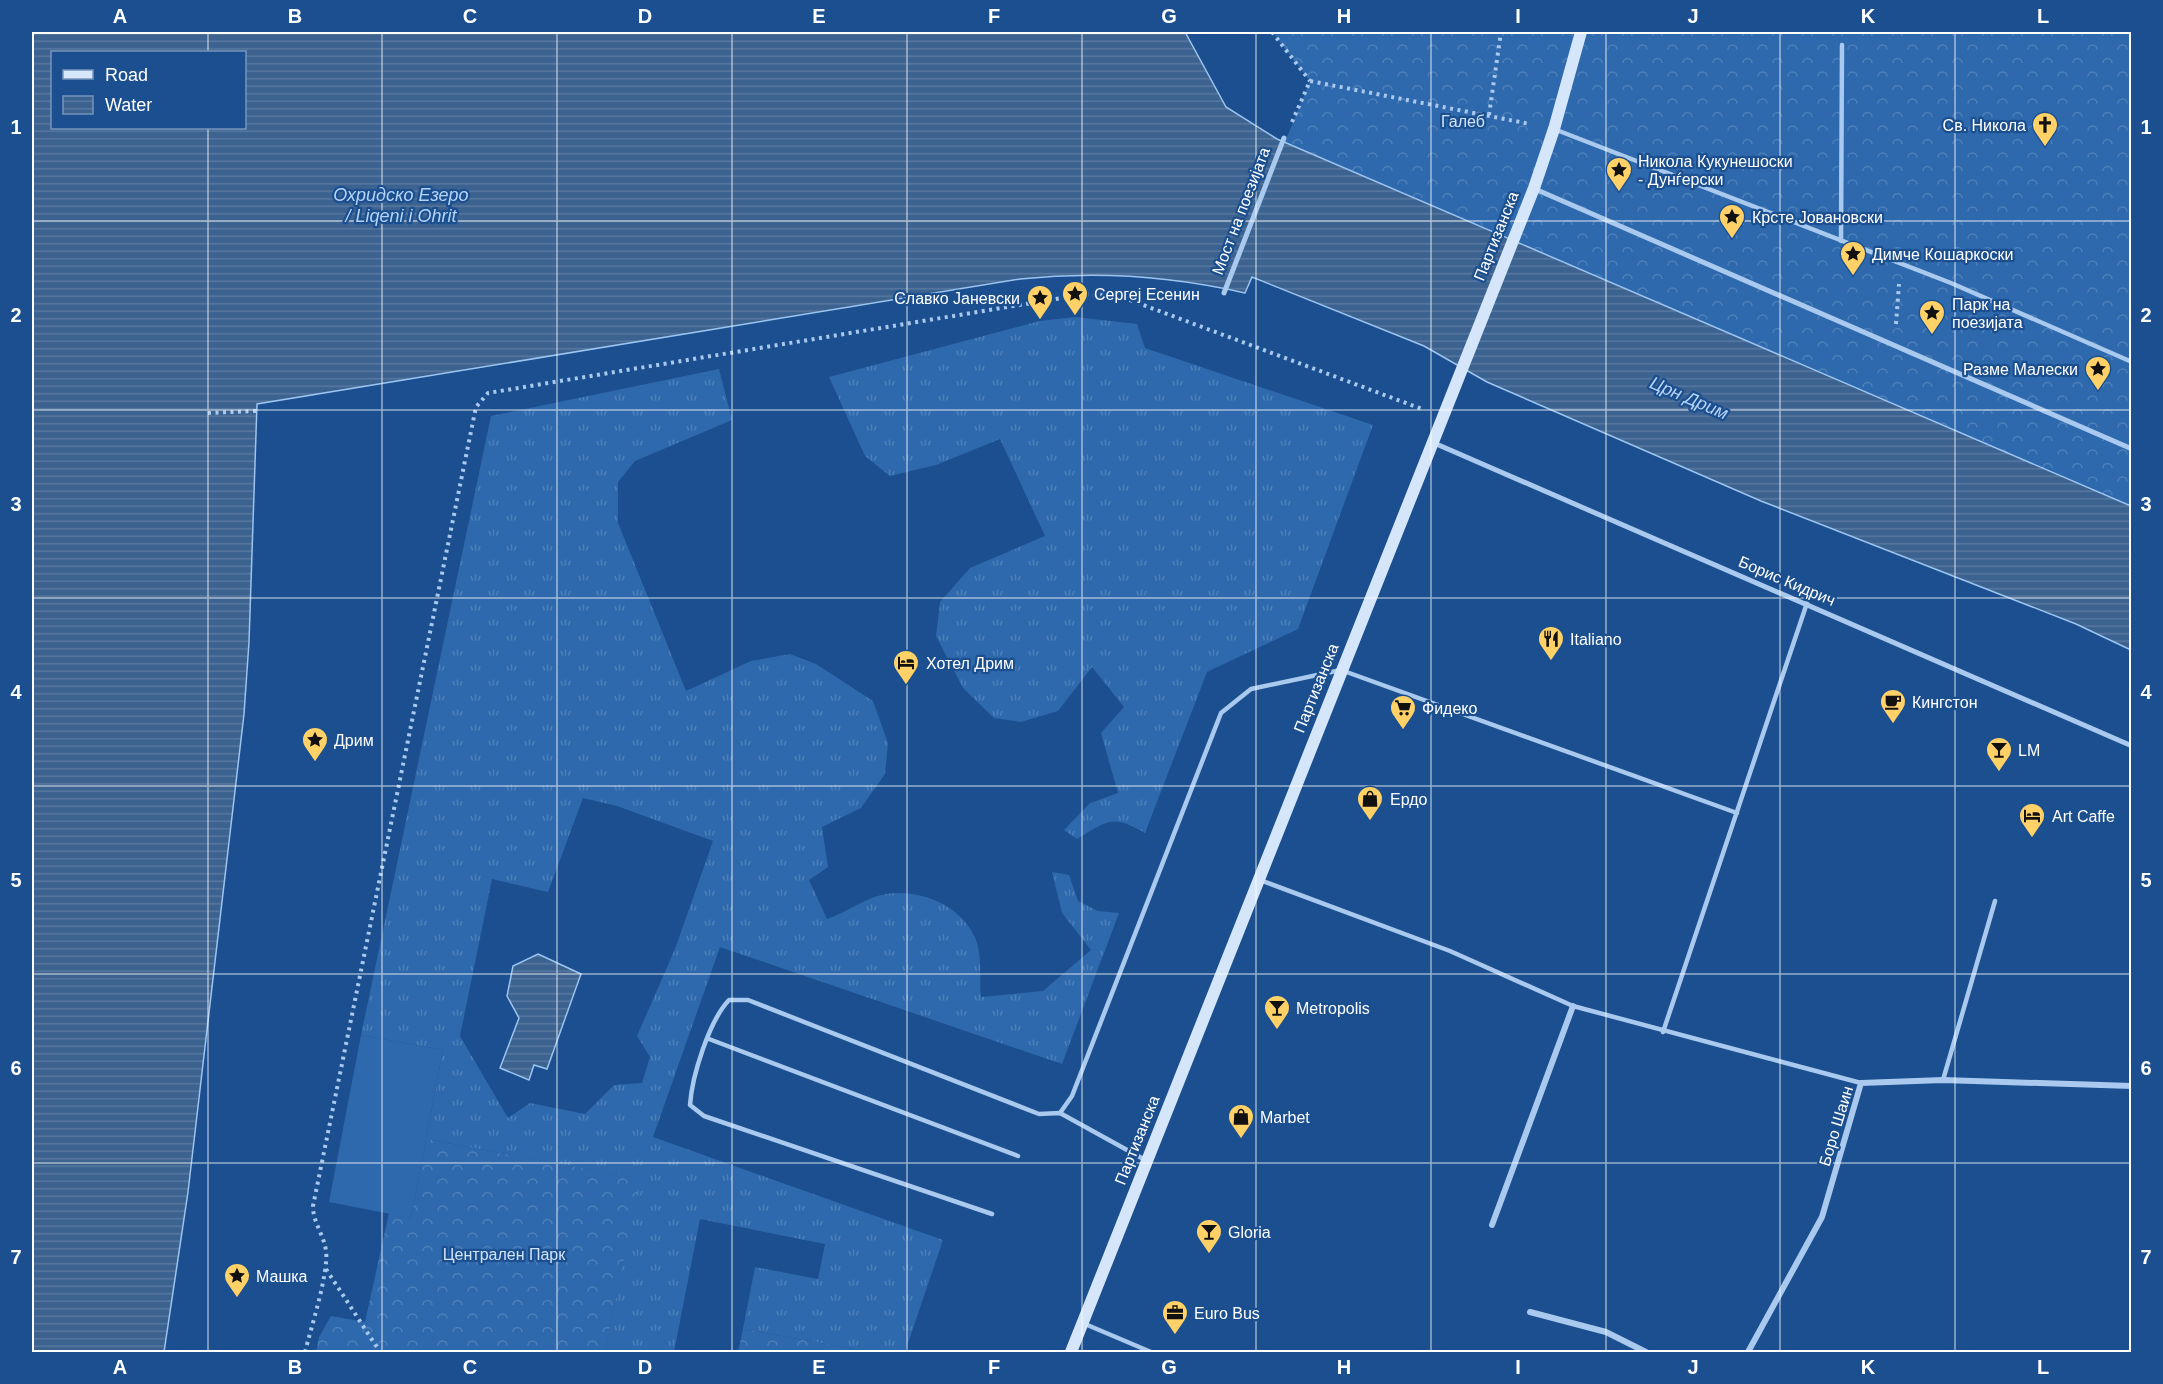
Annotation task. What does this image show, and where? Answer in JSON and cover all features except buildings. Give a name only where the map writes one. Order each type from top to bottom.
[{"type":"main road","name":"Партизанска","points":[[1071,1353],[1534,188],[1554,129],[1581,32]]},
{"type":"street","name":"Мост на поезијата","points":[[1224,293],[1284,138]]},
{"type":"street","points":[[1534,188],[2132,449]]},
{"type":"street","name":"Борис Кидрич","points":[[1431,443],[1806,603],[2132,746]]},
{"type":"street","points":[[1492,1225],[1573,1006]]},
{"type":"street","name":"Боро Шаин","points":[[1748,1353],[1822,1217],[1861,1083],[1943,1080],[2132,1086]]},
{"type":"street","points":[[1530,1312],[1606,1332],[1646,1353]]},
{"type":"lane","points":[[1841,241],[1842,45]]},
{"type":"lane","points":[[1554,129],[1951,283],[2132,362]]},
{"type":"lane","points":[[1664,1032],[1806,603]]},
{"type":"lane","points":[[1060,1113],[1076,1085],[1221,713],[1251,689],[1341,670],[1737,813]]},
{"type":"lane","points":[[1258,879],[1450,951],[1573,1006],[1861,1083]]},
{"type":"lane","points":[[1943,1080],[1995,901]]},
{"type":"lane","points":[[992,1214],[704,1116],[690,1106],[691,1086],[719,1010],[729,1000],[748,1000],[1039,1114],[1060,1113],[1147,1161]]},
{"type":"lane","points":[[709,1039],[1018,1156]]},
{"type":"lane","points":[[1082,1323],[1151,1353]]},
{"type":"path","points":[[1272,32],[1310,81],[1554,129]]},
{"type":"path","points":[[1488,115],[1501,32]]},
{"type":"path","points":[[1284,138],[1310,81]]},
{"type":"path","points":[[1895,346],[1900,263]]},
{"type":"path","points":[[305,1353],[326,1269],[326,1249],[313,1220],[313,1206],[476,407],[488,393],[1086,294],[1129,299],[1442,417]]},
{"type":"path","points":[[208,413],[256,411]]},
{"type":"path","points":[[326,1269],[380,1353]]},
{"type":"green space","name":"Парк на поезијата","points":[[1272,32],[2131,32],[2131,506],[1285,142],[1310,81]]},
{"type":"green space","points":[[1075,317],[1137,324],[1145,348],[1373,425],[1298,629],[1207,672],[1145,833],[1125,823],[1110,822],[1096,827],[1077,839],[1064,830],[1090,803],[1118,793],[1101,733],[1124,707],[1092,667],[1058,711],[1021,722],[994,718],[963,688],[936,636],[940,602],[970,568],[1045,536],[1000,439],[936,465],[890,476],[865,456],[829,377],[1040,321]]},
{"type":"green space","points":[[719,369],[732,420],[635,461],[618,482],[618,523],[686,691],[751,661],[790,654],[816,664],[873,701],[888,743],[885,774],[861,808],[822,827],[828,867],[809,880],[827,919],[871,898],[886,894],[912,894],[950,908],[969,926],[975,938],[980,960],[981,997],[1043,991],[1091,950],[1062,913],[1052,872],[1069,875],[1078,901],[1098,911],[1119,913],[1062,1064],[720,947],[653,1137],[943,1240],[905,1352],[870,1352],[743,1329],[755,1267],[818,1279],[825,1244],[700,1219],[674,1352],[605,1352],[639,1179],[426,1139],[443,1050],[361,1035],[491,416]],"holes":[[[583,798],[617,806],[713,841],[675,949],[637,1036],[650,1057],[642,1083],[614,1085],[585,1114],[530,1103],[508,1118],[460,1036],[492,879],[548,892]]]},
{"type":"green space","points":[[361,1035],[443,1050],[411,1218],[329,1202]]},
{"type":"green space","name":"Централен Парк","points":[[426,1139],[640,1179],[605,1352],[316,1352],[319,1337],[331,1316],[365,1322],[389,1213],[411,1218]]},
{"type":"green space","points":[[743,1329],[870,1352],[738,1352]]},
{"type":"water","name":"Охридско Езеро / Liqeni i Ohrit","points":[[32,32],[1185,32],[1226,107],[1277,139],[2131,506],[2131,650],[2076,624],[1761,501],[1487,382],[1424,346],[1252,277],[1245,293],[1161,279],[1105,275],[1020,279],[257,404],[249,642],[244,714],[188,1192],[164,1352],[32,1352]]},
{"type":"water","points":[[538,954],[581,974],[547,1069],[534,1065],[529,1080],[500,1068],[519,1018],[507,996],[513,966]]},
{"type":"place","name":"Св. Никола","points":[[2045,148]]},
{"type":"place","name":"Никола Кукунешоски - Дунѓерски","points":[[1619,193]]},
{"type":"place","name":"Крсте Јовановски","points":[[1732,240]]},
{"type":"place","name":"Димче Кошаркоски","points":[[1853,277]]},
{"type":"place","name":"Сергеј Есенин","points":[[1075,317]]},
{"type":"place","name":"Славко Јаневски","points":[[1040,321]]},
{"type":"place","name":"Парк на поезијата","points":[[1932,336]]},
{"type":"place","name":"Разме Малески","points":[[2098,392]]},
{"type":"place","name":"Italiano","points":[[1551,662]]},
{"type":"place","name":"Хотел Дрим","points":[[906,686]]},
{"type":"place","name":"Кингстон","points":[[1893,725]]},
{"type":"place","name":"Фидеко","points":[[1403,731]]},
{"type":"place","name":"Дрим","points":[[315,763]]},
{"type":"place","name":"LM","points":[[1999,773]]},
{"type":"place","name":"Ердо","points":[[1370,822]]},
{"type":"place","name":"Art Caffe","points":[[2032,839]]},
{"type":"place","name":"Metropolis","points":[[1277,1031]]},
{"type":"place","name":"Marbet","points":[[1241,1140]]},
{"type":"place","name":"Gloria","points":[[1209,1255]]},
{"type":"place","name":"Машка","points":[[237,1299]]},
{"type":"place","name":"Euro Bus","points":[[1175,1336]]},
{"type":"park label","name":"Галеб","points":[[1463,121]]},
{"type":"water label","name":"Црн Дрим","points":[[1689,398]]}]
